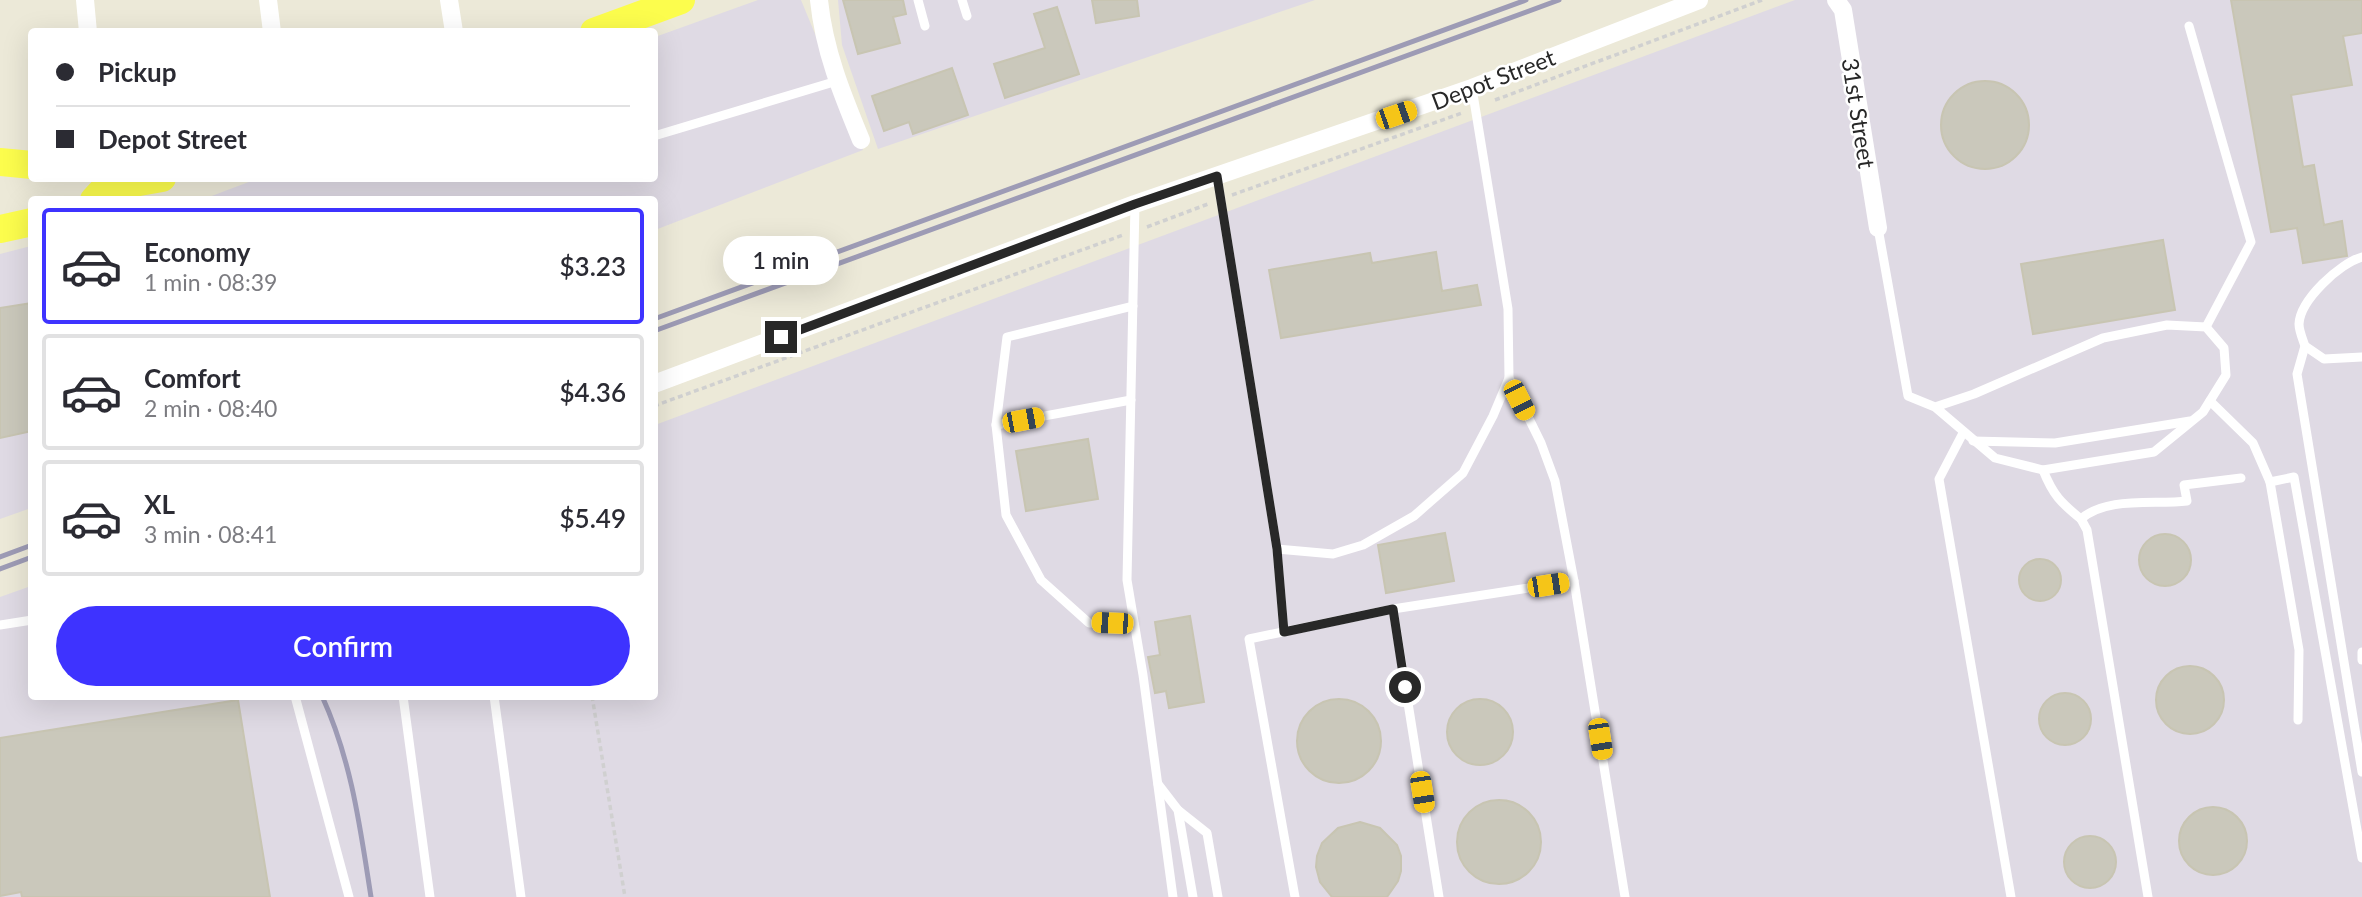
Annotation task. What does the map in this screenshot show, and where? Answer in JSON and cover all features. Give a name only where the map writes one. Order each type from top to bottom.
[{"type":"main road","points":[[608,28],[681,0]]},
{"type":"main road","points":[[0,162],[28,165]]},
{"type":"main road","points":[[100,189],[139,182]]},
{"type":"main road","points":[[0,229],[28,223]]},
{"type":"street","points":[[85,0],[88,28]]},
{"type":"street","points":[[268,0],[272,28]]},
{"type":"street","points":[[449,0],[453,28]]},
{"type":"street","points":[[819,0],[825,43],[861,140]]},
{"type":"street","name":"Depot Street","points":[[658,383],[1135,204],[1472,88],[1699,0]]},
{"type":"street","name":"31st Street","points":[[1836,0],[1843,9],[1878,228]]},
{"type":"lane","points":[[918,0],[925,26]]},
{"type":"lane","points":[[962,0],[967,16]]},
{"type":"lane","points":[[2189,26],[2251,242],[2206,327]]},
{"type":"lane","points":[[658,135],[837,81]]},
{"type":"lane","points":[[1277,549],[1333,554],[1363,545],[1414,516],[1462,473],[1493,416],[1508,378],[1508,309],[1472,88]]},
{"type":"lane","points":[[1217,176],[1277,549],[1284,632]]},
{"type":"lane","points":[[1135,204],[1127,580],[1173,897]]},
{"type":"lane","points":[[1878,228],[1908,396],[1935,407],[1995,458],[2043,470],[2154,452],[2203,412],[2226,375],[2224,348],[2206,327],[2167,325],[2103,338],[1974,394],[1935,407]]},
{"type":"lane","points":[[2362,257],[2326,280],[2309,301],[2299,323],[2305,346],[2297,374],[2362,772]]},
{"type":"lane","points":[[1133,306],[1007,337],[996,425],[1006,515],[1041,580],[1089,622],[1135,624]]},
{"type":"lane","points":[[2305,346],[2324,359],[2362,357]]},
{"type":"lane","points":[[1508,378],[1541,443],[1555,481],[1574,581],[1625,897]]},
{"type":"lane","points":[[996,425],[1131,400]]},
{"type":"lane","points":[[2210,401],[2253,443],[2270,482],[2299,650],[2298,720]]},
{"type":"lane","points":[[1973,441],[2055,443],[2192,421]]},
{"type":"lane","points":[[1964,433],[1938,479],[2011,897]]},
{"type":"lane","points":[[2043,470],[2052,492],[2081,519],[2087,530],[2148,897]]},
{"type":"lane","points":[[2270,482],[2294,477],[2362,858]]},
{"type":"lane","points":[[2081,519],[2091,510],[2130,503],[2187,501],[2184,485],[2241,478]]},
{"type":"lane","points":[[1295,897],[1249,639],[1393,609],[1574,581]]},
{"type":"lane","points":[[1393,609],[1438,897]]},
{"type":"lane","points":[[0,625],[28,621]]},
{"type":"lane","points":[[2362,652],[2362,660]]},
{"type":"lane","points":[[296,700],[349,897]]},
{"type":"lane","points":[[404,700],[430,897]]},
{"type":"lane","points":[[495,700],[523,897]]},
{"type":"lane","points":[[1157,783],[1178,810],[1207,833],[1218,897]]},
{"type":"lane","points":[[1178,810],[1193,897]]},
{"type":"path","points":[[593,700],[625,897]]},
{"type":"shaded area","points":[[758,0],[801,0],[863,150],[658,229],[658,196],[212,196],[248,182],[658,182],[658,36]]},
{"type":"shaded area","points":[[838,0],[1315,0],[878,149],[842,45]]},
{"type":"shaded area","points":[[1795,0],[2362,0],[2362,897],[0,897],[0,597],[28,587],[28,700],[658,700],[658,424]]},
{"type":"shaded area","points":[[28,247],[28,509],[0,519],[0,254]]},
{"type":"building","points":[[843,0],[903,0],[906,14],[893,17],[900,43],[858,54]]},
{"type":"building","points":[[1092,0],[1137,0],[1139,16],[1096,23]]},
{"type":"building","points":[[2231,0],[2362,0],[2362,33],[2343,36],[2352,85],[2291,95],[2303,167],[2314,165],[2324,225],[2342,221],[2347,256],[2303,263],[2297,228],[2271,232]]},
{"type":"building","points":[[1057,7],[1079,74],[1005,98],[994,64],[1045,48],[1034,14]]},
{"type":"building","points":[[952,68],[968,115],[913,134],[909,122],[884,131],[872,96]]},
{"type":"building","points":[[1985,81],[2002,85],[2016,94],[2025,108],[2029,125],[2025,142],[2016,156],[2002,165],[1985,169],[1968,165],[1954,156],[1945,142],[1941,125],[1945,108],[1954,94],[1968,85]]},
{"type":"building","points":[[2163,240],[2175,310],[2033,334],[2021,264]]},
{"type":"building","points":[[1436,252],[1442,291],[1477,285],[1481,305],[1281,338],[1269,270],[1370,253],[1372,263]]},
{"type":"building","points":[[28,304],[28,432],[0,438],[0,308]]},
{"type":"building","points":[[1088,439],[1098,499],[1026,511],[1016,451]]},
{"type":"building","points":[[1445,533],[1454,581],[1386,593],[1378,545]]},
{"type":"building","points":[[2165,534],[2184,541],[2191,560],[2184,579],[2165,586],[2146,579],[2139,560],[2146,541]]},
{"type":"building","points":[[2040,559],[2055,565],[2061,580],[2055,595],[2040,601],[2025,595],[2019,580],[2025,565]]},
{"type":"building","points":[[1190,616],[1204,702],[1169,708],[1166,691],[1155,693],[1148,657],[1160,655],[1155,622]]},
{"type":"building","points":[[2190,666],[2203,669],[2214,676],[2221,687],[2224,700],[2221,713],[2214,724],[2203,731],[2190,734],[2177,731],[2166,724],[2159,713],[2156,700],[2159,687],[2166,676],[2177,669]]},
{"type":"building","points":[[2065,693],[2084,700],[2091,719],[2084,738],[2065,745],[2046,738],[2039,719],[2046,700]]},
{"type":"building","points":[[1339,699],[1355,702],[1369,711],[1378,725],[1381,741],[1378,757],[1369,771],[1355,780],[1339,783],[1323,780],[1309,771],[1300,757],[1297,741],[1300,725],[1309,711],[1323,702]]},
{"type":"building","points":[[1473,699],[1487,699],[1499,704],[1508,713],[1513,732],[1511,745],[1504,756],[1487,765],[1473,765],[1461,760],[1452,751],[1447,739],[1447,725],[1452,713],[1461,704]]},
{"type":"building","points":[[238,700],[270,897],[22,897],[21,892],[0,896],[0,738]]},
{"type":"building","points":[[1499,800],[1515,803],[1529,812],[1538,826],[1541,842],[1538,858],[1529,872],[1515,881],[1499,884],[1483,881],[1469,872],[1460,858],[1457,842],[1460,826],[1469,812],[1483,803]]},
{"type":"building","points":[[2213,807],[2226,810],[2237,817],[2244,828],[2247,841],[2244,854],[2237,865],[2226,872],[2213,875],[2200,872],[2189,865],[2182,854],[2179,841],[2182,828],[2189,817],[2200,810]]},
{"type":"building","points":[[1360,822],[1380,828],[1397,845],[1401,856],[1398,881],[1387,897],[1332,897],[1320,882],[1316,867],[1317,856],[1322,843],[1338,828]]},
{"type":"building","points":[[2090,836],[2109,843],[2116,862],[2109,881],[2090,888],[2071,881],[2064,862],[2071,843]]},
{"type":"railway","points":[[658,318],[1526,0]]},
{"type":"railway","points":[[658,330],[1559,0]]},
{"type":"railway","points":[[0,557],[28,546]]},
{"type":"railway","points":[[0,569],[28,558]]},
{"type":"railway","points":[[324,700],[348,770],[371,897]]},
{"type":"route","points":[[781,337],[1135,204],[1217,176],[1277,549],[1284,632],[1393,609],[1405,687]]}]
